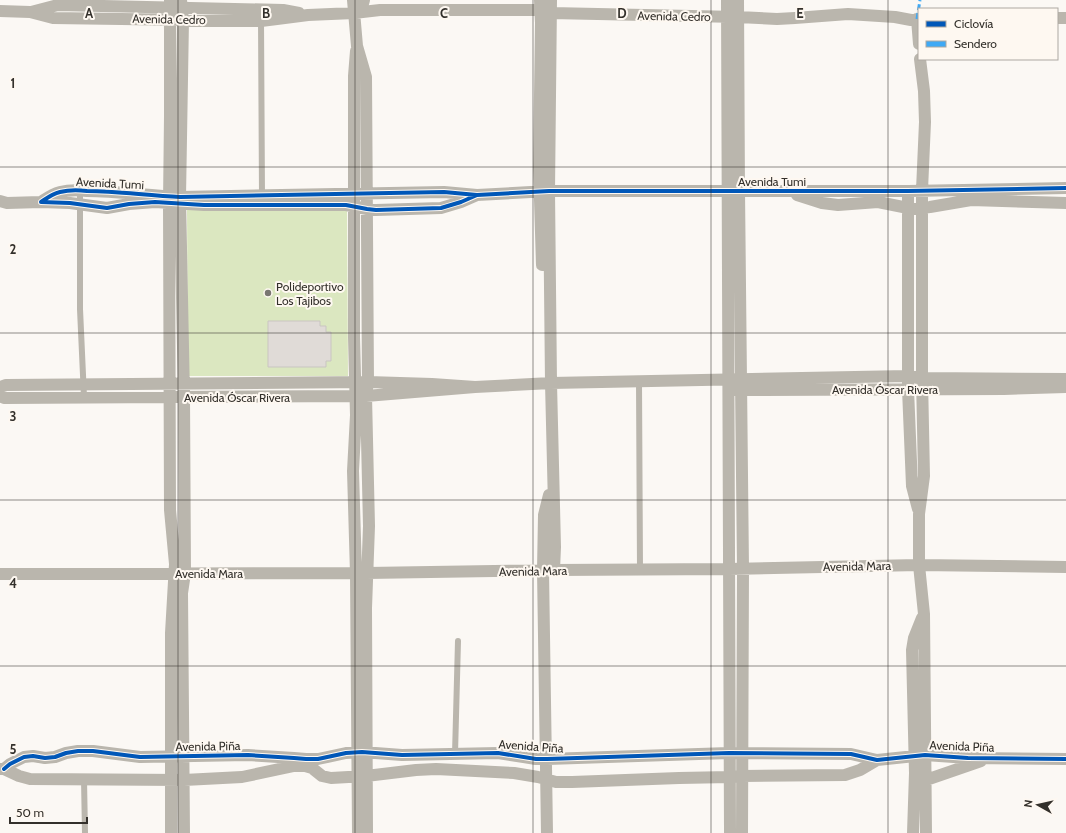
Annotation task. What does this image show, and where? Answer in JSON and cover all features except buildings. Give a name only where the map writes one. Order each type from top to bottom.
[{"type":"street","points":[[353,0],[357,46],[354,76],[355,382],[361,396],[369,526],[362,573],[366,608],[362,776],[358,833]]},
{"type":"street","points":[[354,13],[362,7],[364,0]]},
{"type":"street","points":[[547,833],[546,759],[549,570],[544,516],[553,482],[547,383],[545,191],[539,167],[544,8],[551,0]]},
{"type":"street","points":[[727,0],[732,17],[733,191],[728,385],[730,833]]},
{"type":"street","points":[[732,17],[738,0]]},
{"type":"street","name":"Avenida Cedro","points":[[0,11],[30,12],[58,5],[176,9],[261,15],[283,10],[308,15],[380,10],[544,8],[776,19],[848,14],[895,17],[910,20],[918,19]]},
{"type":"street","points":[[176,9],[175,200],[169,397],[170,510],[176,564],[180,573]]},
{"type":"street","points":[[357,46],[366,77],[368,382],[361,396]]},
{"type":"street","points":[[920,60],[925,114],[922,190],[922,384],[924,476],[919,514],[920,565],[924,614],[914,638],[912,650],[920,755],[926,780],[926,833]]},
{"type":"street","name":"Avenida Tumi","points":[[262,200],[354,193],[444,192],[477,196],[545,191],[908,191],[1066,188]]},
{"type":"street","name":"Avenida Tumi","points":[[41,202],[52,195],[61,192],[80,190],[102,191],[175,200]]},
{"type":"street","points":[[733,191],[741,384],[743,569],[742,833]]},
{"type":"street","name":"Avenida Tumi","points":[[787,191],[822,203],[838,204],[878,202],[908,208],[922,208],[971,200],[1066,203]]},
{"type":"street","points":[[908,191],[908,389],[912,486],[919,514]]},
{"type":"street","name":"Avenida Tumi","points":[[0,201],[7,203],[70,203],[107,208],[129,204],[175,200],[262,200],[339,204],[376,210],[441,208],[477,196]]},
{"type":"street","points":[[172,833],[172,780],[178,756],[182,593],[180,573],[184,397],[175,200]]},
{"type":"street","name":"Avenida Óscar Rivera","points":[[0,396],[4,398],[84,398],[361,396],[547,383],[707,380],[728,385],[908,376],[922,384],[1066,387]]},
{"type":"street","name":"Avenida Óscar Rivera","points":[[741,384],[908,389],[922,384],[1066,379]]},
{"type":"street","name":"Avenida Óscar Rivera","points":[[0,387],[6,385],[368,382],[475,387]]},
{"type":"street","name":"Avenida Mara","points":[[0,574],[362,573],[743,569],[920,565],[1066,567]]},
{"type":"street","name":"Avenida Piña","points":[[2,769],[24,757],[55,757],[78,750],[93,750],[140,757],[248,755],[306,759],[362,752],[402,754],[498,753],[536,759],[729,753],[851,754],[877,760],[920,755],[968,758],[1066,759]]},
{"type":"street","points":[[913,833],[915,773],[920,755]]},
{"type":"street","points":[[178,756],[184,780],[184,833]]},
{"type":"street","points":[[926,780],[988,758]]},
{"type":"street","name":"Avenida Piña","points":[[2,769],[30,779],[184,780],[242,777],[294,766],[305,766],[312,768],[322,776],[331,778],[436,769],[514,773],[556,782],[572,782],[742,776],[845,775],[860,770],[877,760]]},
{"type":"street","points":[[362,776],[367,833]]},
{"type":"lane","points":[[261,15],[262,200]]},
{"type":"lane","points":[[80,190],[80,309],[84,398]]},
{"type":"lane","points":[[639,382],[640,570]]},
{"type":"lane","points":[[455,754],[458,641]]},
{"type":"lane","points":[[84,779],[85,833]]},
{"type":"green space","name":"Polideportivo Los Tajibos","points":[[347,209],[348,376],[188,376],[187,210]]},
{"type":"marked path","points":[[919,8],[920,0]]},
{"type":"marked path","points":[[917,19],[918,13]]},
{"type":"cycle path","points":[[477,195],[441,208],[376,210],[346,205],[204,205],[155,202],[129,204],[107,208],[70,203],[41,202],[57,193],[74,190],[180,197],[444,192],[477,195],[549,191],[908,191],[1066,188]]},
{"type":"cycle path","points":[[4,769],[10,764],[24,757],[55,757],[78,751],[93,751],[140,757],[248,755],[306,759],[318,759],[346,753],[362,752],[402,755],[498,753],[536,759],[729,753],[851,754],[877,760],[925,755],[968,758],[1066,759]]},
{"type":"place","name":"Polideportivo Los Tajibos","points":[[268,293]]}]
